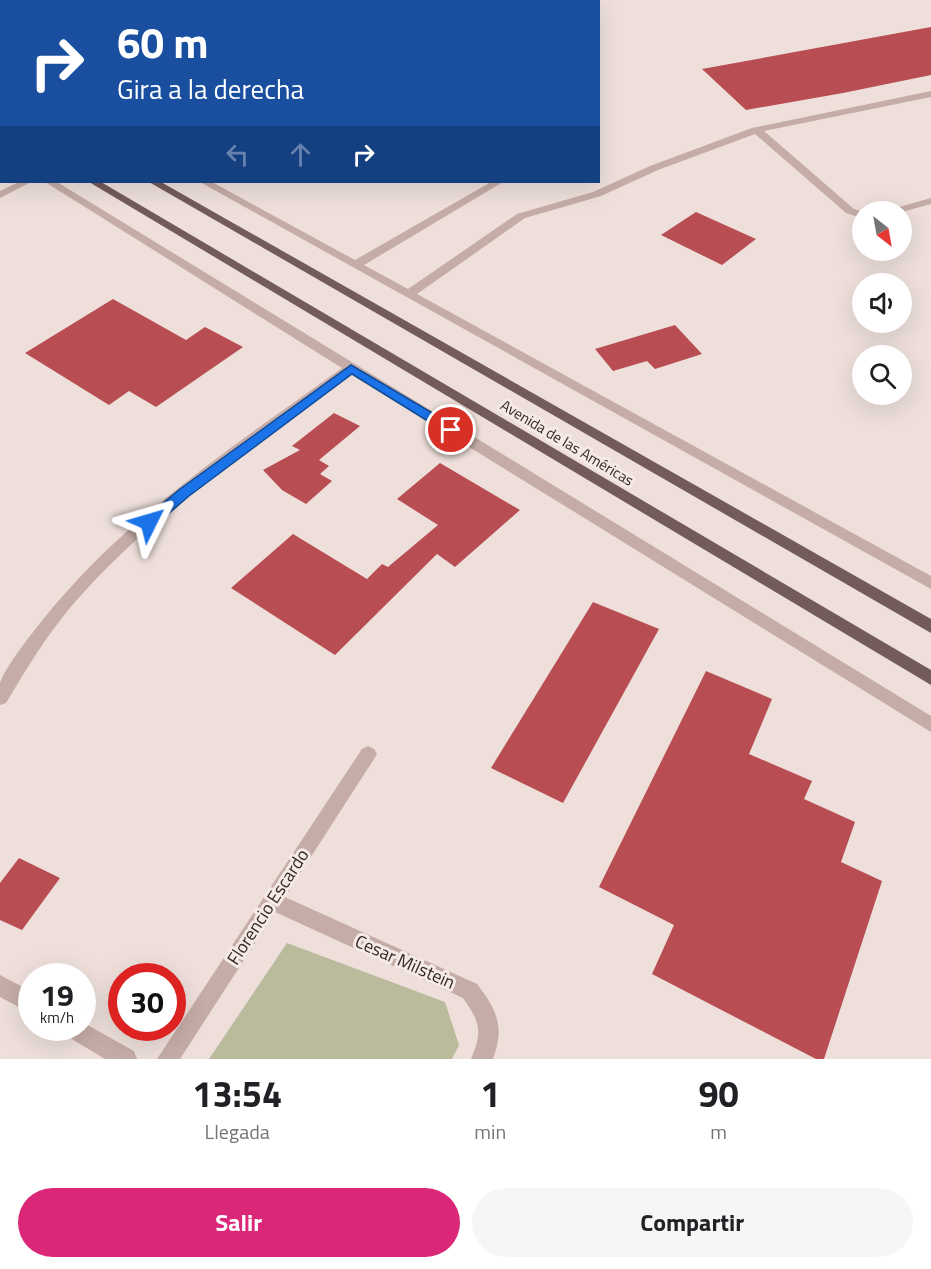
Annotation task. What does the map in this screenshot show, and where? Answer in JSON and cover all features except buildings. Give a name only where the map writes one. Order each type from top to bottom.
[{"type":"main road","name":"Avenida de las Américas","points":[[96,183],[931,678]]},
{"type":"main road","name":"Avenida de las Américas","points":[[156,183],[931,627]]},
{"type":"street","points":[[410,293],[521,216],[597,194],[654,168],[756,130],[931,94]]},
{"type":"street","points":[[756,130],[852,212]]},
{"type":"street","points":[[0,195],[24,183]]},
{"type":"street","points":[[52,183],[931,725]]},
{"type":"street","points":[[207,183],[410,293],[931,583]]},
{"type":"street","points":[[356,264],[496,183]]},
{"type":"street","points":[[912,206],[931,201]]},
{"type":"street","points":[[0,698],[13,672],[65,602],[114,552],[184,492],[351,368]]},
{"type":"street","name":"Florencio Escardo","points":[[168,1059],[368,754]]},
{"type":"street","name":"Cesar Milstein","points":[[272,901],[470,991],[487,1014],[491,1039],[482,1059]]},
{"type":"street","points":[[0,985],[18,996]]},
{"type":"street","points":[[95,1041],[126,1059]]},
{"type":"green space","points":[[287,943],[445,1002],[459,1045],[452,1059],[209,1059]]},
{"type":"route","points":[[149,522],[184,492],[351,368],[451,430]]}]
